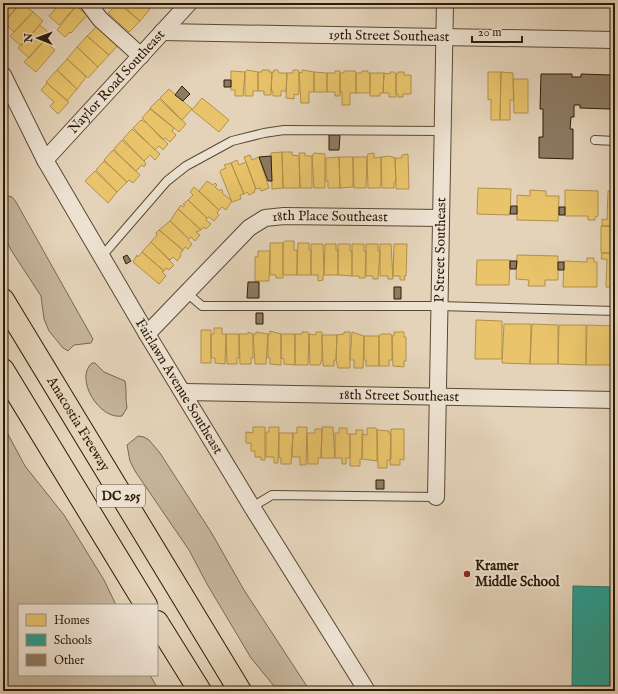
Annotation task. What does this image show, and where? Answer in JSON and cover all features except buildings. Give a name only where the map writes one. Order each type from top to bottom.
[{"type":"highway","name":"Anacostia Freeway","points":[[3,300],[240,691]]},
{"type":"highway","name":"DC 295","points":[[3,370],[145,604]]},
{"type":"highway","points":[[158,624],[200,691]]},
{"type":"street","points":[[88,3],[100,19],[141,56]]},
{"type":"street","name":"Naylor Road Southeast","points":[[45,160],[189,3]]},
{"type":"street","name":"P Street Southeast","points":[[436,497],[445,3]]},
{"type":"street","name":"19th Street Southeast","points":[[162,32],[615,40]]},
{"type":"street","name":"Fairlawn Avenue Southeast","points":[[3,75],[45,160],[147,334],[252,507],[367,691]]},
{"type":"street","name":"18th Place Southeast","points":[[147,334],[249,228],[265,218],[284,216],[441,218]]},
{"type":"street","name":"18th Street Southeast","points":[[183,392],[615,400]]},
{"type":"lane","points":[[102,256],[167,181],[186,166],[232,141],[264,133],[284,130],[443,131]]},
{"type":"lane","points":[[595,140],[615,140]]},
{"type":"lane","points":[[187,293],[202,306],[439,306],[615,311]]},
{"type":"lane","points":[[252,507],[272,496],[436,497]]},
{"type":"shaded area","points":[[3,195],[12,197],[16,202],[93,339],[91,343],[74,345],[68,351],[63,348],[49,331],[44,319],[41,296],[11,250],[3,233]]},
{"type":"shaded area","points":[[92,363],[95,363],[104,372],[125,381],[127,408],[122,416],[105,412],[92,397],[86,378],[87,370]]},
{"type":"shaded area","points":[[3,425],[25,466],[64,515],[104,580],[116,604],[18,604],[18,676],[151,676],[159,691],[3,691]]},
{"type":"shaded area","points":[[138,436],[149,440],[160,453],[211,532],[244,590],[310,691],[278,691],[251,658],[207,584],[189,550],[135,471],[130,461],[127,445]]},
{"type":"place","name":"Kramer Middle School","points":[[467,574]]}]
